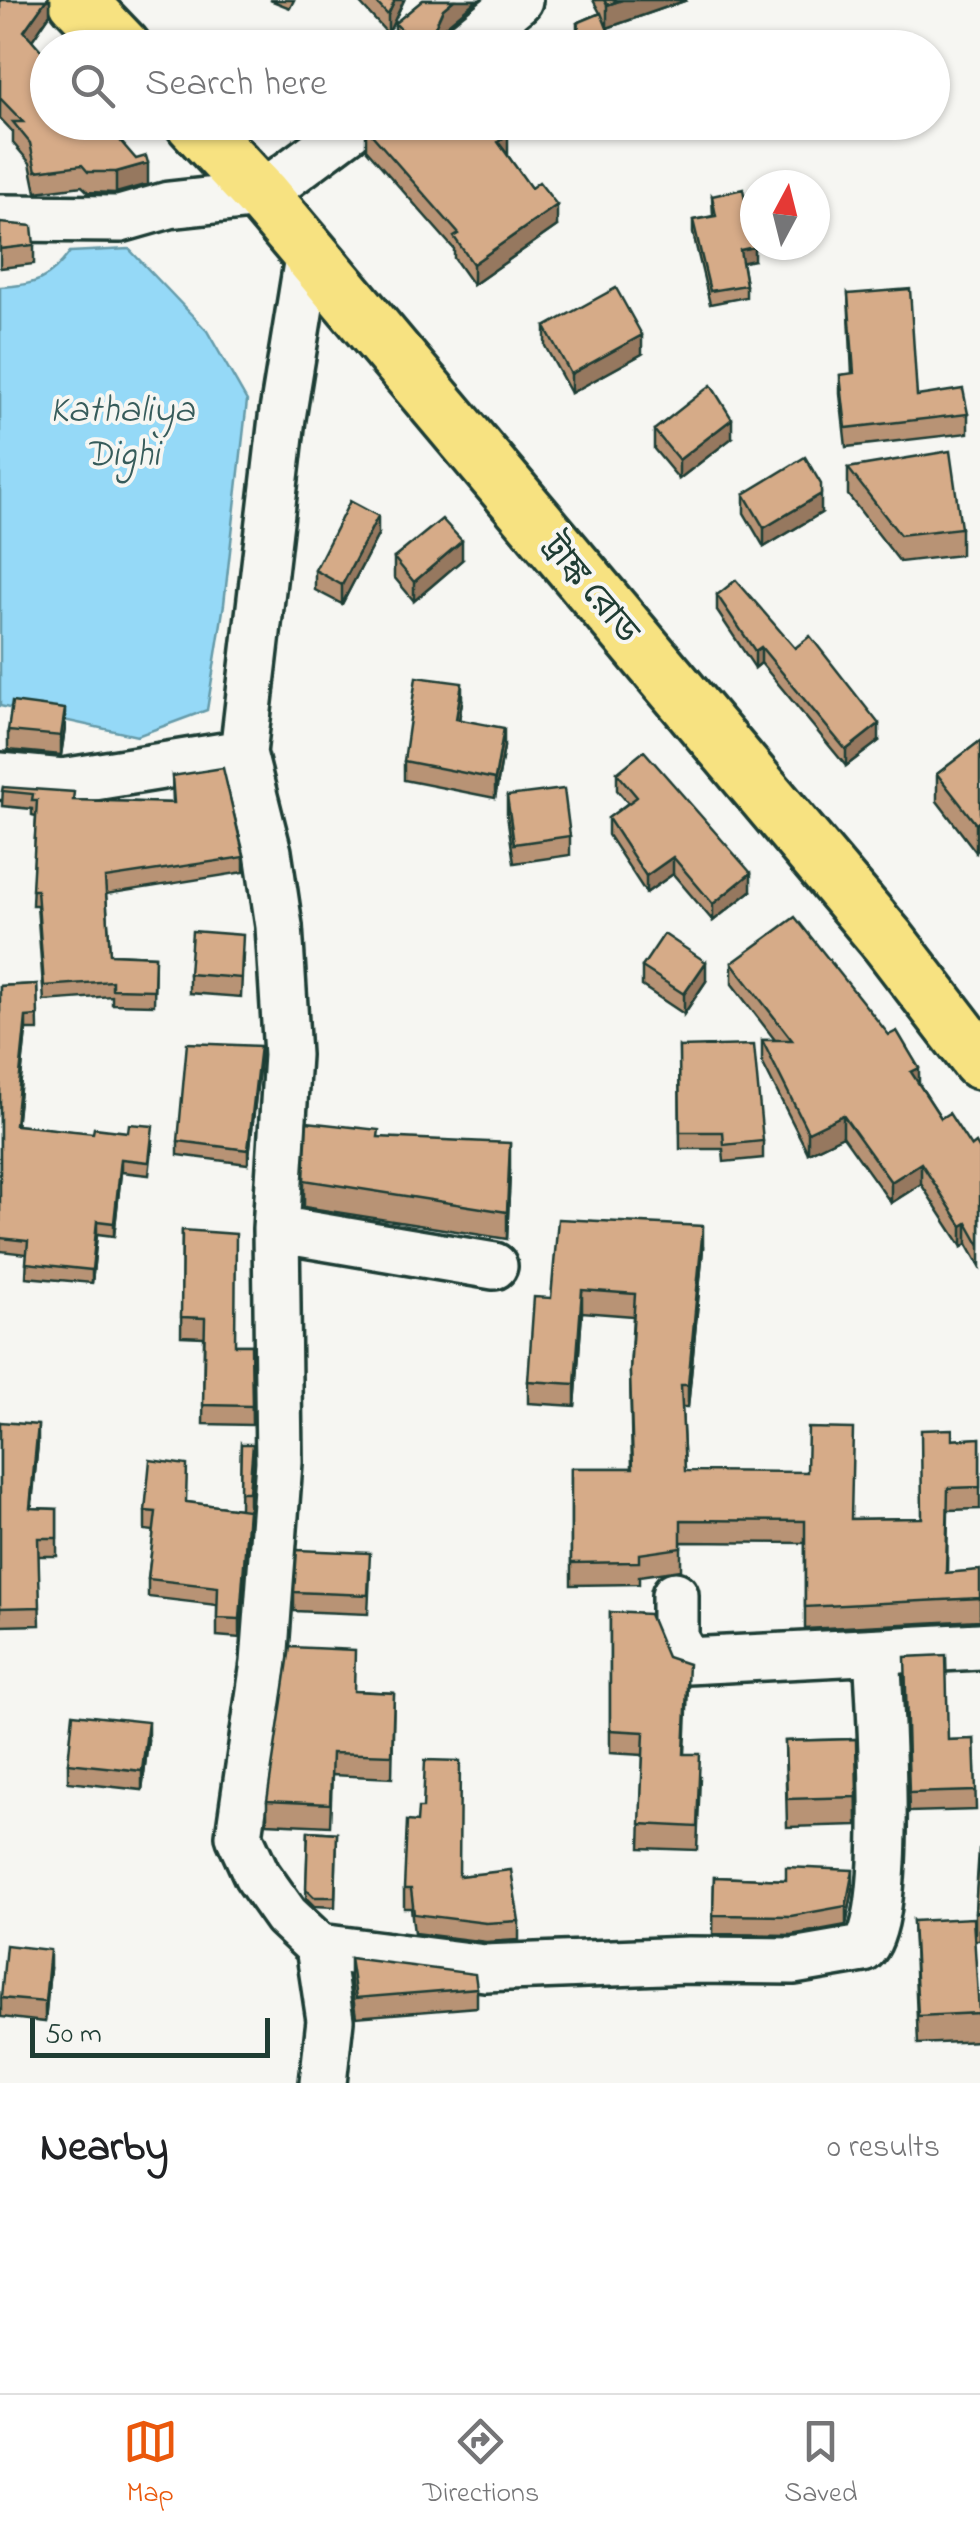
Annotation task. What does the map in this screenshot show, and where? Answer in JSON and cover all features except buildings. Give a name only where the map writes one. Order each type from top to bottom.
[{"type":"main road","points":[[77,0],[105,30]]},
{"type":"main road","name":"ট্রাঙ্ক রোড","points":[[211,140],[309,251],[888,940],[980,1061]]},
{"type":"street","points":[[482,30],[519,0]]},
{"type":"street","points":[[0,218],[120,219],[169,205],[261,195],[335,140]]},
{"type":"street","points":[[309,251],[282,418],[243,753],[268,852],[279,926],[287,1055],[276,1229],[279,1462],[264,1663],[239,1836],[256,1876],[286,1916],[319,1948],[330,2020],[324,2083]]},
{"type":"street","points":[[0,776],[62,782],[243,753]]},
{"type":"street","points":[[276,1229],[494,1266]]},
{"type":"street","points":[[675,1595],[675,1639],[687,1660],[980,1646]]},
{"type":"street","points":[[319,1948],[485,1968],[688,1960],[793,1961],[863,1950],[872,1942],[876,1927],[883,1804],[877,1653]]},
{"type":"water","name":"Kathaliya Dighi","points":[[129,249],[207,331],[247,401],[224,604],[207,710],[137,736],[0,706],[0,287],[40,280],[70,252]]}]
